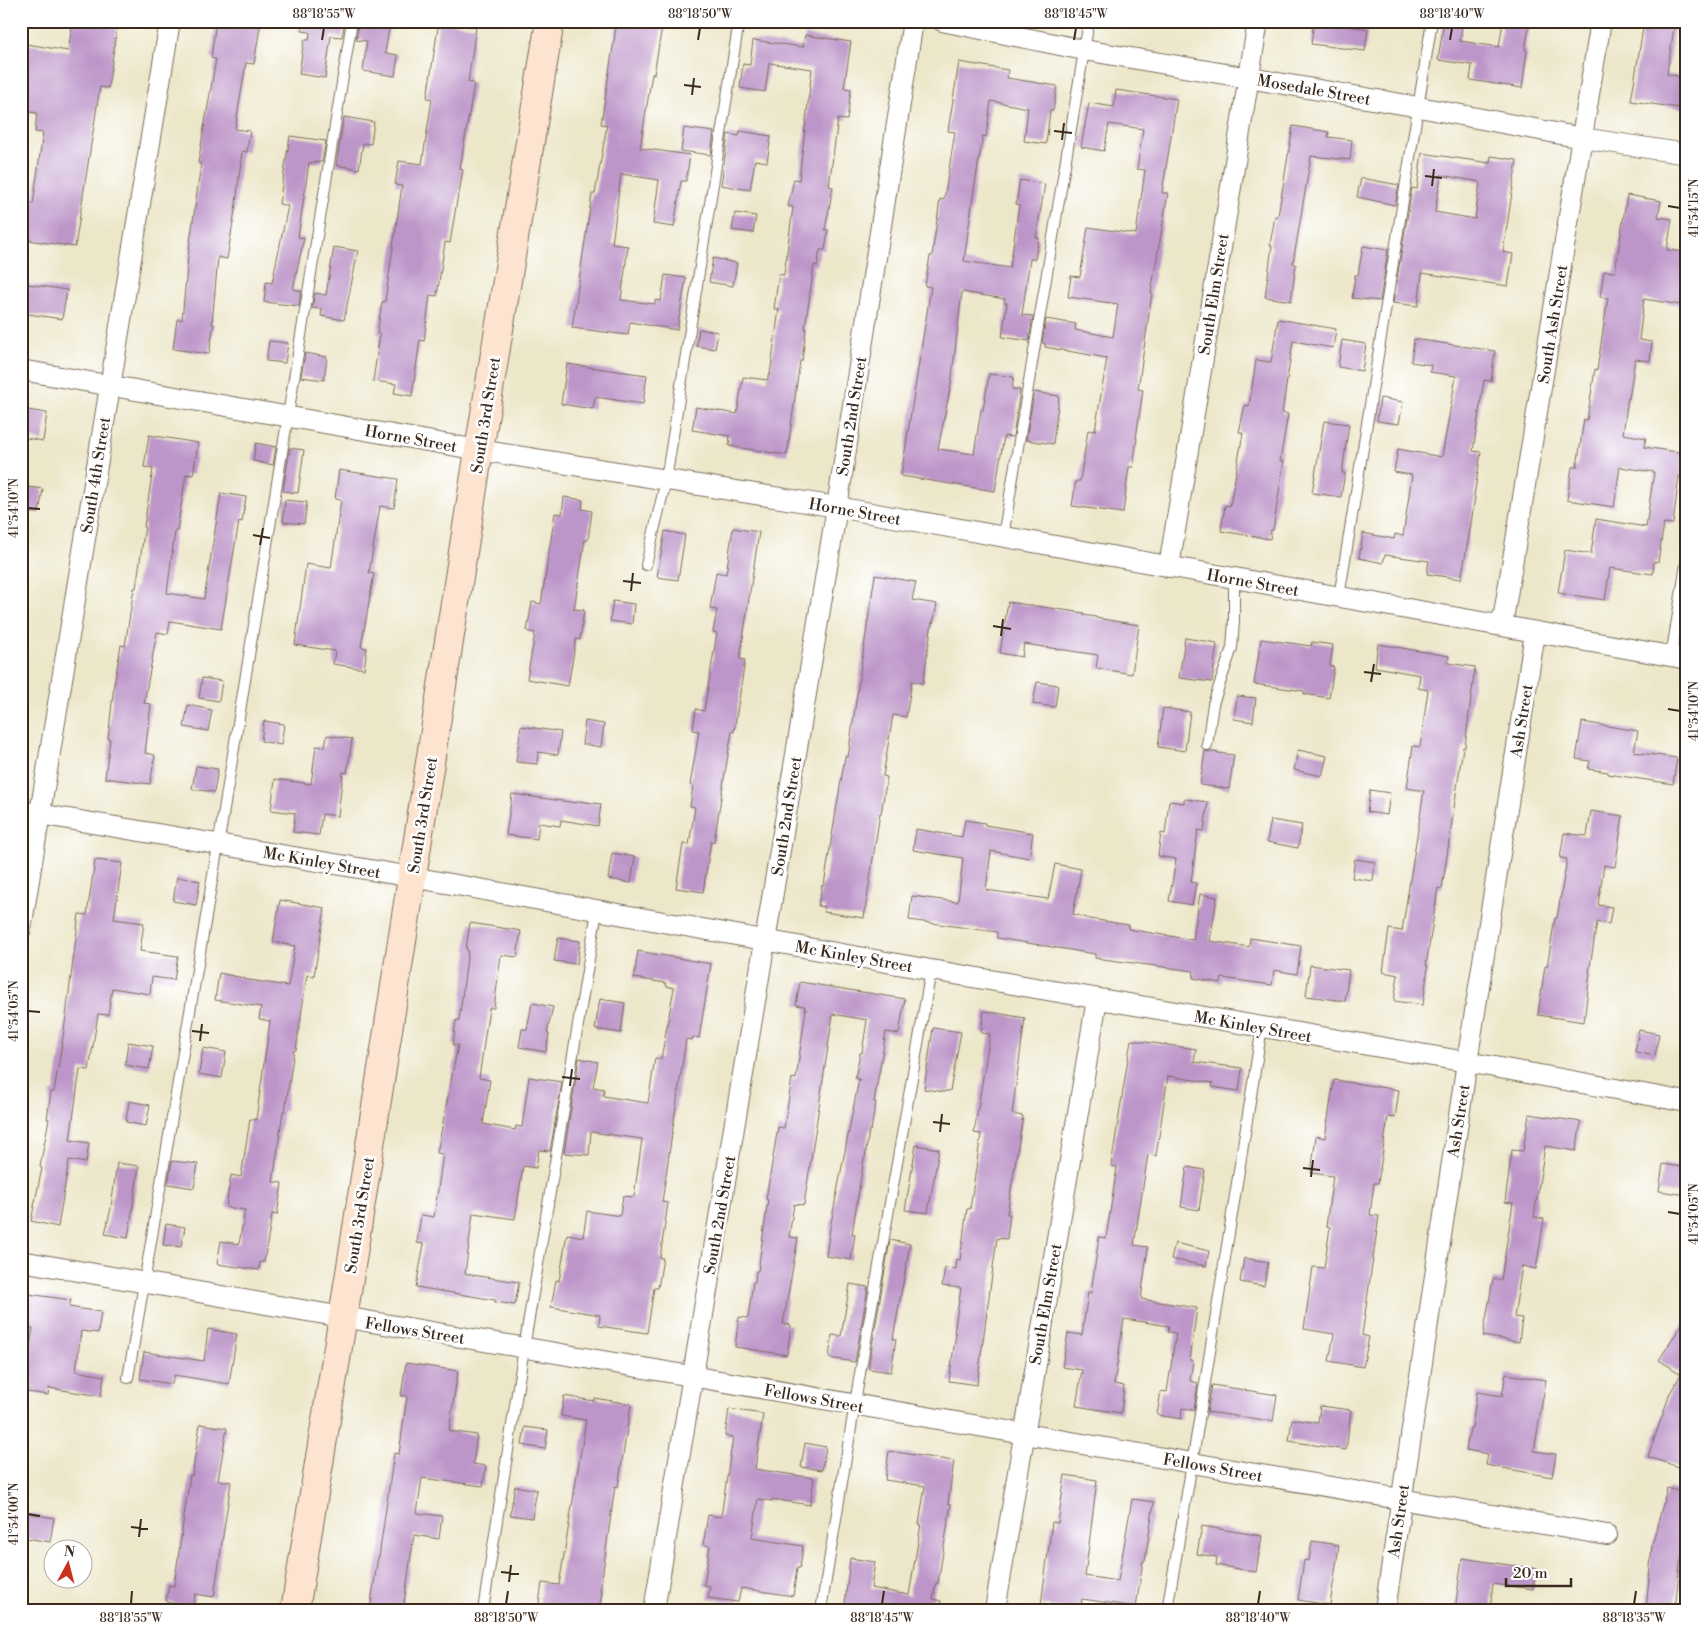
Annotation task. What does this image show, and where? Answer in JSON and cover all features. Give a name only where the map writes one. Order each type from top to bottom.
[{"type":"street","name":"South 4th Street","points":[[21,929],[30,812],[110,386],[170,21]]},
{"type":"street","name":"South 3rd Street","points":[[295,1610],[343,1318],[479,450],[550,21]]},
{"type":"street","name":"South 2nd Street","points":[[654,1610],[837,507],[913,21]]},
{"type":"street","name":"Mosedale Street","points":[[942,21],[1084,50],[1419,107],[1582,138],[1687,154]]},
{"type":"street","name":"South Elm Street","points":[[1169,568],[1258,21]]},
{"type":"street","name":"South Ash Street","points":[[1502,626],[1601,21]]},
{"type":"street","name":"Horne Street","points":[[21,370],[479,450],[837,507],[1679,658]]},
{"type":"street","name":"Ash Street","points":[[1385,1610],[1467,1062],[1535,633]]},
{"type":"street","name":"Mc Kinley Street","points":[[30,812],[412,877],[765,941],[1467,1062],[1687,1102]]},
{"type":"street","name":"South Elm Street","points":[[995,1610],[1097,999]]},
{"type":"street","name":"Fellows Street","points":[[21,1261],[343,1318],[692,1376],[1401,1501],[1607,1535]]},
{"type":"lane","points":[[128,1378],[218,844],[352,21]]},
{"type":"lane","points":[[646,566],[666,480],[739,21]]},
{"type":"lane","points":[[1003,537],[1089,21]]},
{"type":"lane","points":[[1339,597],[1432,21]]},
{"type":"lane","points":[[1679,658],[1687,558]]},
{"type":"lane","points":[[1207,745],[1213,704],[1232,648],[1234,579]]},
{"type":"lane","points":[[483,1610],[524,1348],[597,910]]},
{"type":"lane","points":[[821,1610],[854,1405],[931,970]]},
{"type":"lane","points":[[1167,1610],[1262,1027]]},
{"type":"building","points":[[73,21],[118,21],[108,88],[100,87],[75,247],[21,239],[21,203],[33,204],[43,133],[35,132],[37,113],[21,111],[21,43],[68,51]]},
{"type":"building","points":[[216,21],[261,21],[254,64],[246,63],[235,129],[250,131],[247,152],[242,151],[227,259],[218,257],[212,324],[214,324],[209,354],[173,349],[177,319],[182,320],[188,257],[201,164],[198,163],[216,59],[211,58]]},
{"type":"building","points":[[303,21],[345,21],[342,37],[331,36],[325,78],[299,74],[304,40],[309,40],[310,32],[302,31]]},
{"type":"building","points":[[359,21],[390,23],[385,53],[398,55],[395,76],[363,71],[367,41],[356,40]]},
{"type":"building","points":[[439,21],[476,27],[468,82],[474,83],[460,169],[463,170],[450,243],[445,242],[437,296],[430,295],[424,341],[420,340],[412,396],[394,393],[396,384],[373,381],[380,334],[377,334],[382,302],[385,302],[402,186],[395,185],[399,161],[422,164],[432,99],[427,98]]},
{"type":"building","points":[[617,21],[663,21],[640,148],[690,155],[686,181],[681,181],[674,227],[653,224],[659,180],[621,174],[612,244],[628,246],[621,300],[655,304],[655,300],[661,301],[665,275],[686,278],[677,330],[630,322],[628,335],[572,328],[592,194],[595,194],[607,125],[601,124]]},
{"type":"building","points":[[1314,21],[1368,29],[1365,51],[1311,44]]},
{"type":"building","points":[[1444,21],[1463,21],[1460,41],[1499,47],[1503,21],[1530,21],[1525,50],[1527,51],[1522,88],[1470,80],[1472,65],[1438,60]]},
{"type":"building","points":[[1644,22],[1674,27],[1667,74],[1687,78],[1687,109],[1631,101]]},
{"type":"building","points":[[805,35],[851,42],[844,88],[851,89],[847,120],[838,119],[829,186],[833,187],[825,230],[828,230],[825,250],[820,250],[817,266],[814,265],[802,361],[800,361],[787,455],[729,446],[730,436],[692,430],[696,407],[737,414],[743,377],[768,380],[768,375],[770,375],[779,309],[774,309],[779,274],[784,275],[793,207],[788,206],[794,179],[799,180],[812,69],[769,63],[765,92],[740,88],[743,64],[750,65],[753,40],[803,47]]},
{"type":"building","points":[[959,62],[1008,70],[1007,78],[1057,86],[1053,111],[1050,111],[1046,144],[1024,141],[1028,108],[991,101],[986,137],[983,136],[974,189],[964,261],[1010,268],[1019,205],[1016,204],[1020,180],[1045,184],[1036,238],[1039,238],[1035,259],[1030,259],[1022,315],[1033,316],[1029,341],[1002,337],[1007,303],[1004,303],[1005,299],[962,292],[951,384],[938,449],[974,454],[989,374],[1014,377],[1012,389],[1020,390],[1013,437],[1004,436],[995,491],[901,476],[931,287],[925,286],[930,256],[932,256],[940,199],[944,200],[955,132],[948,131]]},
{"type":"building","points":[[1116,90],[1177,99],[1162,193],[1168,193],[1151,293],[1138,389],[1143,390],[1137,438],[1133,467],[1129,467],[1123,513],[1072,506],[1076,481],[1080,481],[1088,430],[1095,431],[1107,358],[1045,347],[1045,343],[1042,343],[1046,319],[1076,324],[1075,330],[1113,337],[1118,304],[1068,297],[1071,276],[1080,277],[1088,227],[1136,234],[1145,170],[1137,169],[1143,129],[1109,124],[1104,151],[1081,147],[1089,103],[1114,107]]},
{"type":"building","points":[[344,117],[374,122],[371,144],[363,143],[359,169],[336,165]]},
{"type":"building","points":[[1293,126],[1329,132],[1328,137],[1352,140],[1350,160],[1311,156],[1293,263],[1296,264],[1291,301],[1265,297],[1272,246],[1270,245],[1275,216],[1278,216]]},
{"type":"building","points":[[684,128],[714,132],[711,155],[681,151]]},
{"type":"building","points":[[740,131],[771,136],[767,162],[755,160],[750,190],[721,185],[728,134],[739,136]]},
{"type":"building","points":[[290,136],[326,141],[322,162],[309,163],[298,237],[304,238],[293,289],[301,291],[299,306],[264,302],[266,282],[272,283],[288,206],[279,204]]},
{"type":"building","points":[[1422,153],[1490,163],[1491,156],[1517,160],[1503,252],[1513,254],[1508,286],[1422,273],[1418,306],[1393,303],[1412,188],[1417,189]],"holes":[[[1441,175],[1480,182],[1475,219],[1435,212]]]},
{"type":"building","points":[[1361,178],[1399,185],[1395,205],[1357,197]]},
{"type":"building","points":[[1627,195],[1661,201],[1658,217],[1672,219],[1667,250],[1687,252],[1687,306],[1644,299],[1639,340],[1652,342],[1650,361],[1635,359],[1623,434],[1646,438],[1644,447],[1684,453],[1673,524],[1664,523],[1658,562],[1654,561],[1653,574],[1610,568],[1605,600],[1558,593],[1565,550],[1591,554],[1596,519],[1646,527],[1654,472],[1620,467],[1614,507],[1567,500],[1572,467],[1577,467],[1584,419],[1587,420],[1595,369],[1597,370],[1608,298],[1600,297],[1604,271],[1615,272]]},
{"type":"building","points":[[735,213],[756,216],[753,233],[732,230]]},
{"type":"building","points":[[1363,246],[1388,250],[1380,301],[1352,298],[1355,275],[1358,275]]},
{"type":"building","points":[[334,247],[358,251],[344,320],[321,316],[322,309],[312,308],[315,293],[326,295]]},
{"type":"building","points":[[713,258],[737,263],[733,286],[709,282]]},
{"type":"building","points":[[21,283],[67,290],[62,319],[21,313]]},
{"type":"building","points":[[1278,319],[1336,329],[1333,348],[1293,341],[1282,413],[1288,414],[1280,461],[1284,461],[1270,539],[1221,531],[1225,505],[1230,506],[1243,433],[1239,432],[1245,405],[1249,406],[1256,360],[1271,362]]},
{"type":"building","points":[[699,329],[718,332],[715,349],[696,346]]},
{"type":"building","points":[[1414,339],[1495,351],[1491,381],[1484,380],[1473,451],[1481,452],[1461,579],[1427,574],[1429,561],[1385,555],[1383,563],[1359,558],[1363,533],[1394,539],[1395,534],[1403,536],[1412,475],[1394,472],[1398,449],[1442,457],[1456,376],[1430,372],[1431,365],[1411,362]]},
{"type":"building","points":[[1342,340],[1366,344],[1362,371],[1338,367]]},
{"type":"building","points":[[269,341],[288,343],[285,363],[266,361]]},
{"type":"building","points":[[305,353],[327,357],[324,380],[301,377]]},
{"type":"building","points":[[567,364],[647,375],[643,404],[595,397],[593,409],[561,404]]},
{"type":"building","points":[[1034,392],[1059,396],[1053,444],[1026,440]]},
{"type":"building","points":[[1380,398],[1403,402],[1399,424],[1377,421]]},
{"type":"building","points":[[21,409],[47,413],[43,441],[21,437]]},
{"type":"building","points":[[1324,421],[1349,424],[1342,473],[1345,473],[1341,497],[1312,493]]},
{"type":"building","points":[[149,435],[198,443],[193,475],[186,474],[177,531],[175,531],[167,593],[204,599],[221,493],[246,497],[242,522],[239,521],[221,629],[170,621],[168,634],[157,632],[144,703],[151,704],[145,753],[155,755],[150,784],[105,778],[114,685],[121,645],[125,646],[134,588],[136,588],[153,469],[144,467]]},
{"type":"building","points":[[256,443],[276,447],[273,465],[253,461]]},
{"type":"building","points":[[290,448],[304,450],[298,493],[283,491]]},
{"type":"building","points":[[339,470],[398,479],[394,508],[380,506],[369,573],[374,574],[361,647],[367,648],[364,669],[333,664],[335,651],[295,645],[306,564],[331,568],[341,500],[335,499]]},
{"type":"building","points":[[21,486],[43,489],[39,513],[21,511]]},
{"type":"building","points":[[564,497],[583,500],[582,509],[592,511],[588,540],[585,540],[574,609],[584,610],[580,640],[576,639],[568,686],[527,679],[535,633],[527,631],[532,602],[541,604],[555,513],[562,514]]},
{"type":"building","points":[[285,500],[307,502],[304,524],[283,522]]},
{"type":"building","points":[[733,528],[759,532],[740,659],[745,660],[734,732],[732,731],[714,842],[711,841],[703,892],[676,888],[683,844],[689,845],[695,807],[690,806],[693,786],[690,785],[699,731],[693,730],[696,709],[704,711],[717,633],[713,632],[717,610],[710,609],[716,572],[726,574]]},
{"type":"building","points":[[665,531],[685,535],[678,580],[657,577]]},
{"type":"building","points":[[875,575],[916,582],[912,600],[937,604],[932,622],[923,683],[912,681],[906,717],[893,715],[883,776],[887,777],[864,918],[824,912],[825,907],[818,906],[822,885],[824,885],[845,756],[848,757]]},
{"type":"building","points":[[613,601],[634,604],[632,624],[610,621]]},
{"type":"building","points":[[1008,602],[1084,613],[1084,615],[1096,618],[1139,625],[1132,674],[1096,668],[1098,655],[1024,644],[1022,657],[1000,653]]},
{"type":"building","points":[[1185,638],[1217,643],[1212,682],[1179,678]]},
{"type":"building","points":[[1261,639],[1311,646],[1312,642],[1333,645],[1330,666],[1334,667],[1329,698],[1304,694],[1304,691],[1254,684]]},
{"type":"building","points":[[1378,644],[1449,656],[1448,663],[1475,667],[1465,747],[1463,747],[1442,889],[1438,888],[1426,966],[1428,966],[1423,1005],[1394,1001],[1398,975],[1383,972],[1389,929],[1402,931],[1424,791],[1407,788],[1413,746],[1420,747],[1428,690],[1418,688],[1420,675],[1375,667]]},
{"type":"building","points":[[202,678],[222,681],[219,701],[199,698]]},
{"type":"building","points":[[1037,682],[1058,685],[1055,707],[1033,704]]},
{"type":"building","points":[[1237,696],[1256,698],[1253,722],[1234,719]]},
{"type":"building","points":[[188,705],[212,710],[208,731],[184,727]]},
{"type":"building","points":[[1163,708],[1190,712],[1185,751],[1158,747]]},
{"type":"building","points":[[264,721],[284,724],[281,745],[261,741]]},
{"type":"building","points":[[585,721],[604,724],[601,747],[582,744]]},
{"type":"building","points":[[1582,722],[1638,731],[1634,752],[1677,758],[1673,784],[1588,769],[1590,761],[1576,759]]},
{"type":"building","points":[[521,726],[561,732],[558,755],[538,752],[537,764],[516,762]]},
{"type":"building","points":[[327,735],[352,739],[347,773],[343,772],[338,816],[322,814],[319,835],[293,832],[295,813],[271,810],[275,779],[311,784],[316,746],[325,747]]},
{"type":"building","points":[[1298,750],[1327,756],[1322,776],[1294,770]]},
{"type":"building","points":[[1205,751],[1234,755],[1229,789],[1200,785]]},
{"type":"building","points":[[196,766],[218,769],[214,792],[192,789]]},
{"type":"building","points":[[1370,790],[1390,793],[1387,815],[1367,812]]},
{"type":"building","points":[[512,794],[577,803],[578,801],[601,804],[598,826],[561,820],[560,826],[539,823],[537,839],[506,835]]},
{"type":"building","points":[[1184,799],[1208,802],[1204,831],[1198,830],[1191,882],[1196,883],[1192,905],[1169,901],[1176,859],[1158,856],[1161,833],[1165,834],[1169,801],[1184,803]]},
{"type":"building","points":[[1591,811],[1623,816],[1615,867],[1604,865],[1598,905],[1612,907],[1609,924],[1597,922],[1584,1022],[1538,1015],[1545,966],[1547,967],[1567,859],[1560,858],[1564,833],[1587,836]]},
{"type":"building","points":[[965,820],[1033,833],[1029,858],[991,851],[986,890],[1048,899],[1055,864],[1081,869],[1073,914],[1090,919],[1129,925],[1128,929],[1193,940],[1200,894],[1217,897],[1210,941],[1249,947],[1250,938],[1301,946],[1297,974],[1274,970],[1272,985],[1222,978],[1221,983],[1193,978],[1194,971],[1095,958],[1095,954],[997,938],[997,932],[909,920],[912,896],[958,902],[963,858],[913,850],[916,829],[962,837]]},
{"type":"building","points":[[1271,820],[1302,825],[1298,848],[1267,842]]},
{"type":"building","points":[[612,853],[635,857],[631,883],[608,879]]},
{"type":"building","points":[[1355,859],[1375,862],[1373,881],[1352,878]]},
{"type":"building","points":[[95,860],[122,863],[114,919],[144,923],[140,951],[178,956],[174,980],[152,977],[150,994],[112,988],[108,1015],[98,1014],[89,1070],[80,1069],[70,1140],[89,1143],[86,1163],[69,1160],[58,1227],[31,1221],[42,1168],[40,1167],[49,1119],[47,1119],[51,1092],[54,1092],[64,1031],[79,914],[87,915]]},
{"type":"building","points":[[177,877],[200,881],[196,905],[173,901]]},
{"type":"building","points":[[280,900],[325,908],[314,976],[307,975],[296,1050],[294,1050],[285,1111],[283,1111],[273,1182],[282,1183],[277,1215],[272,1214],[264,1262],[260,1262],[259,1270],[217,1264],[221,1241],[239,1244],[245,1210],[226,1207],[231,1175],[241,1177],[250,1119],[256,1120],[270,1021],[259,1019],[261,1007],[215,1000],[219,973],[288,986],[295,946],[273,942]]},
{"type":"building","points":[[470,923],[521,931],[517,957],[501,955],[494,1008],[489,1008],[479,1078],[490,1080],[483,1124],[515,1130],[516,1126],[522,1127],[529,1077],[562,1082],[550,1151],[539,1150],[536,1168],[523,1166],[515,1219],[473,1213],[465,1274],[519,1282],[515,1305],[416,1287],[424,1244],[417,1243],[421,1215],[434,1217],[443,1154],[437,1153],[458,1045],[453,1045],[456,1020],[459,1021]]},
{"type":"building","points":[[558,938],[580,941],[577,964],[554,961]]},
{"type":"building","points":[[638,951],[711,964],[699,1038],[686,1039],[662,1202],[668,1203],[660,1258],[663,1258],[658,1288],[654,1288],[647,1333],[599,1326],[600,1315],[551,1307],[556,1280],[559,1281],[567,1234],[583,1237],[587,1211],[620,1216],[623,1196],[634,1197],[642,1139],[591,1132],[589,1155],[564,1153],[579,1058],[598,1062],[593,1087],[604,1089],[603,1096],[648,1103],[655,1058],[661,1059],[674,988],[666,986],[666,983],[634,978]]},
{"type":"building","points":[[1310,965],[1349,970],[1345,1001],[1306,996]]},
{"type":"building","points":[[800,982],[905,999],[899,1034],[886,1032],[874,1102],[876,1102],[871,1130],[869,1130],[852,1234],[855,1234],[851,1260],[826,1256],[859,1079],[855,1078],[860,1053],[862,1053],[867,1020],[833,1014],[804,1205],[794,1204],[789,1237],[798,1238],[783,1324],[791,1325],[787,1355],[735,1347],[739,1317],[748,1318],[753,1282],[755,1282],[756,1271],[758,1271],[768,1200],[766,1199],[778,1127],[784,1128],[792,1078],[796,1079],[806,1009],[804,1009],[805,1006],[796,1005]]},
{"type":"building","points":[[600,999],[625,1003],[621,1033],[595,1029]]},
{"type":"building","points":[[532,1003],[553,1007],[547,1033],[549,1034],[546,1052],[519,1047],[522,1029],[527,1029]]},
{"type":"building","points":[[984,1011],[1025,1018],[1012,1114],[1023,1116],[1007,1214],[1010,1214],[1007,1239],[997,1238],[977,1385],[949,1381],[961,1288],[942,1286],[945,1268],[956,1269],[957,1259],[960,1260],[967,1209],[970,1209],[981,1134],[974,1133],[990,1034],[981,1033]]},
{"type":"building","points":[[933,1028],[961,1032],[950,1091],[924,1089]]},
{"type":"building","points":[[1639,1030],[1659,1034],[1655,1056],[1635,1052]]},
{"type":"building","points":[[1131,1040],[1196,1049],[1194,1062],[1242,1068],[1239,1091],[1212,1087],[1213,1083],[1168,1076],[1156,1156],[1148,1154],[1134,1245],[1148,1247],[1141,1299],[1197,1308],[1190,1360],[1193,1361],[1190,1381],[1198,1383],[1194,1410],[1182,1408],[1181,1419],[1157,1415],[1161,1391],[1167,1392],[1176,1333],[1168,1332],[1169,1326],[1124,1319],[1114,1384],[1124,1386],[1121,1413],[1076,1406],[1082,1370],[1062,1367],[1068,1333],[1082,1335],[1088,1292],[1091,1293],[1099,1237],[1106,1238],[1117,1167],[1111,1166]]},
{"type":"building","points":[[128,1042],[153,1046],[149,1069],[125,1065]]},
{"type":"building","points":[[203,1048],[226,1052],[222,1078],[199,1074]]},
{"type":"building","points":[[1334,1080],[1399,1090],[1395,1118],[1388,1117],[1378,1183],[1374,1183],[1370,1215],[1379,1216],[1362,1335],[1369,1337],[1363,1367],[1329,1361],[1334,1334],[1304,1329],[1313,1267],[1324,1268],[1330,1227],[1326,1226],[1333,1176],[1311,1173],[1316,1136],[1325,1138]]},
{"type":"building","points":[[129,1101],[150,1105],[146,1126],[126,1122]]},
{"type":"building","points":[[1529,1114],[1581,1122],[1576,1151],[1545,1146],[1534,1217],[1544,1219],[1536,1269],[1522,1266],[1514,1317],[1522,1318],[1519,1342],[1483,1336],[1493,1279],[1501,1280],[1513,1203],[1505,1202],[1512,1150],[1523,1151]]},
{"type":"building","points":[[916,1145],[939,1149],[928,1213],[905,1210]]},
{"type":"building","points":[[172,1161],[198,1164],[194,1188],[168,1184]]},
{"type":"building","points":[[117,1163],[139,1166],[128,1238],[105,1234],[111,1208]]},
{"type":"building","points":[[1663,1164],[1687,1168],[1687,1195],[1659,1191]]},
{"type":"building","points":[[1187,1167],[1205,1170],[1199,1210],[1181,1207]]},
{"type":"building","points":[[166,1224],[185,1227],[181,1247],[163,1245]]},
{"type":"building","points":[[890,1240],[910,1244],[893,1339],[896,1339],[891,1372],[869,1369]]},
{"type":"building","points":[[1175,1243],[1209,1251],[1206,1266],[1171,1259]]},
{"type":"building","points":[[1244,1258],[1268,1262],[1264,1286],[1240,1282]]},
{"type":"building","points":[[850,1284],[868,1287],[855,1362],[829,1358],[832,1335],[841,1336]]},
{"type":"building","points":[[21,1293],[71,1300],[69,1307],[101,1312],[98,1333],[81,1331],[76,1371],[104,1376],[101,1396],[49,1388],[48,1395],[21,1391],[21,1363],[27,1364],[33,1328],[21,1327]]},
{"type":"building","points":[[1687,1317],[1687,1444],[1679,1467],[1648,1457],[1670,1393],[1681,1374],[1659,1360]]},
{"type":"building","points":[[208,1329],[237,1334],[229,1384],[174,1375],[172,1384],[140,1379],[144,1352],[204,1361]]},
{"type":"building","points":[[406,1363],[458,1371],[449,1431],[477,1435],[473,1464],[486,1466],[483,1486],[422,1478],[417,1513],[442,1516],[439,1539],[414,1535],[403,1610],[370,1610],[394,1453],[399,1454],[407,1396],[401,1396]]},
{"type":"building","points":[[1506,1374],[1546,1380],[1534,1451],[1556,1454],[1552,1477],[1486,1465],[1488,1454],[1466,1450],[1470,1428],[1472,1428],[1477,1392],[1502,1396]]},
{"type":"building","points":[[1212,1385],[1277,1395],[1273,1421],[1207,1412]]},
{"type":"building","points":[[564,1396],[594,1401],[594,1398],[631,1404],[618,1487],[615,1486],[599,1610],[538,1610],[542,1583],[559,1585],[586,1420],[561,1416]]},
{"type":"building","points":[[1320,1406],[1351,1410],[1346,1450],[1289,1441],[1292,1419],[1318,1423]]},
{"type":"building","points":[[729,1409],[763,1414],[755,1469],[814,1478],[810,1505],[772,1499],[772,1501],[758,1499],[752,1538],[803,1546],[800,1568],[797,1568],[793,1596],[741,1588],[738,1602],[708,1598],[710,1586],[704,1585],[710,1546],[703,1545],[708,1515],[721,1517],[733,1437],[725,1436]]},
{"type":"building","points":[[200,1424],[227,1428],[218,1480],[231,1482],[214,1597],[195,1594],[193,1607],[166,1602],[169,1585],[174,1586],[190,1475],[192,1476]]},
{"type":"building","points":[[525,1427],[548,1430],[545,1449],[522,1445]]},
{"type":"building","points":[[805,1443],[826,1447],[822,1470],[801,1467]]},
{"type":"building","points":[[889,1451],[954,1461],[948,1503],[951,1504],[938,1583],[936,1583],[933,1599],[941,1601],[940,1610],[889,1610],[845,1604],[850,1558],[875,1562],[871,1588],[909,1595],[921,1524],[919,1524],[925,1486],[885,1480]]},
{"type":"building","points":[[1065,1475],[1097,1480],[1085,1576],[1118,1581],[1132,1499],[1154,1502],[1136,1607],[1082,1599],[1080,1610],[1041,1605],[1052,1522],[1058,1523]]},
{"type":"building","points":[[515,1486],[537,1490],[532,1518],[510,1515]]},
{"type":"building","points":[[1667,1488],[1687,1493],[1687,1538],[1680,1564],[1675,1610],[1646,1610],[1652,1546]]},
{"type":"building","points":[[21,1512],[54,1518],[51,1538],[42,1538],[42,1541],[21,1537]]},
{"type":"building","points":[[1202,1526],[1262,1536],[1256,1572],[1216,1565],[1217,1557],[1197,1554]]},
{"type":"building","points":[[1312,1541],[1339,1545],[1330,1605],[1298,1600],[1304,1560],[1309,1561]]},
{"type":"building","points":[[1462,1558],[1536,1569],[1533,1589],[1493,1584],[1490,1610],[1455,1610]]}]
